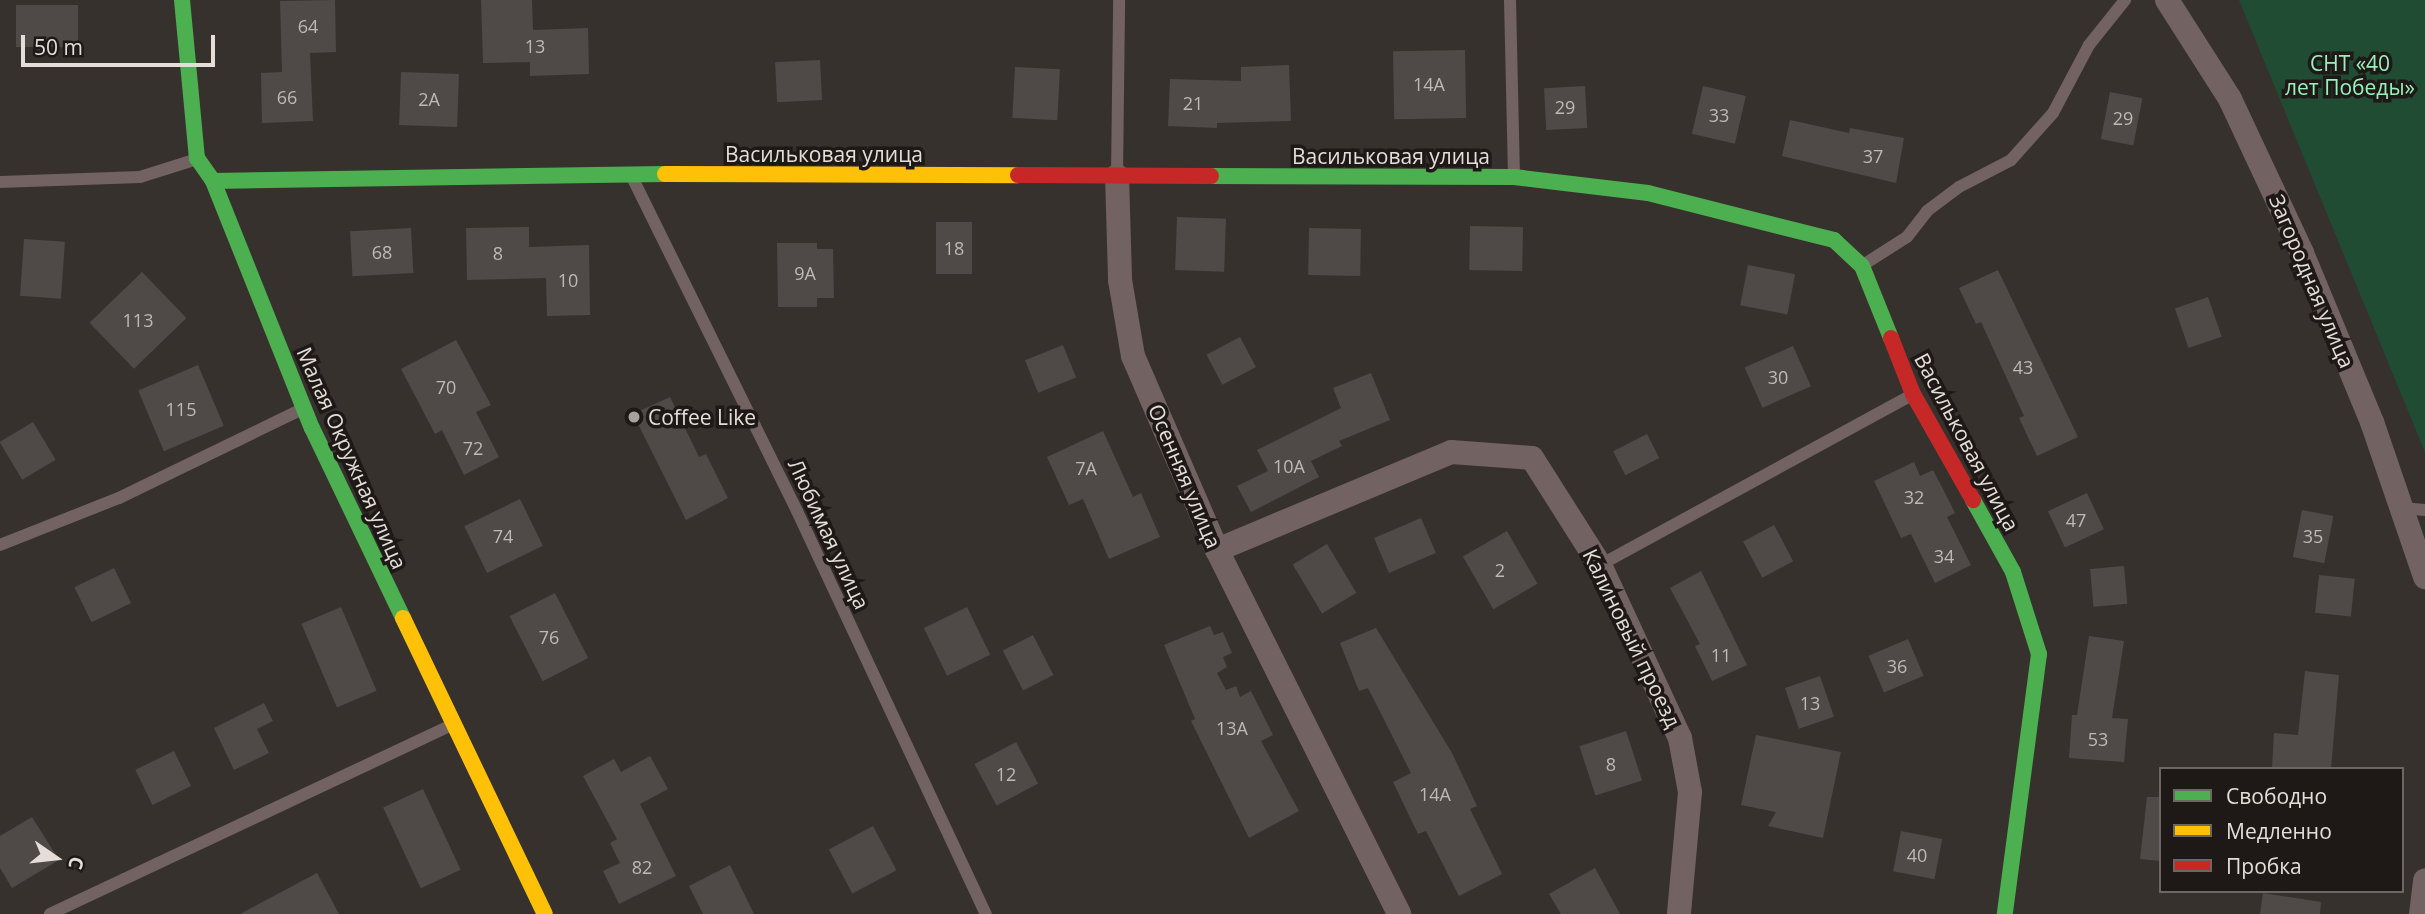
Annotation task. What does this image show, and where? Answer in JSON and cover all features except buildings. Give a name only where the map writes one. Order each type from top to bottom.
[{"type":"street","points":[[182,0],[197,159]]},
{"type":"street","name":"Загородная улица","points":[[2167,0],[2230,99],[2302,253],[2413,509],[2425,577]]},
{"type":"street","name":"Малая Окружная улица","points":[[197,159],[213,181],[304,408],[452,725],[545,914]]},
{"type":"street","name":"Васильковая улица","points":[[213,181],[631,174],[1514,177],[1648,193],[1785,225],[1834,240],[1862,266],[1913,394],[2013,572],[2039,654],[2005,914]]},
{"type":"street","name":"Осенняя улица","points":[[1117,176],[1120,280],[1133,356],[1217,551],[1399,914]]},
{"type":"street","name":"Калиновый проезд","points":[[1217,551],[1451,452],[1532,458],[1600,565],[1680,738],[1690,792],[1679,914]]},
{"type":"street","points":[[2421,914],[2425,880]]},
{"type":"lane","name":"Осенняя улица","points":[[1117,176],[1119,0]]},
{"type":"lane","points":[[1510,0],[1514,177]]},
{"type":"lane","points":[[1862,266],[1908,237],[1927,211],[1959,187],[2011,160],[2053,113],[2089,45],[2125,0]]},
{"type":"lane","points":[[0,182],[140,177],[197,159]]},
{"type":"lane","name":"Любимая улица","points":[[631,174],[797,511],[986,914]]},
{"type":"lane","points":[[1600,565],[1913,394]]},
{"type":"lane","points":[[0,545],[119,498],[304,408]]},
{"type":"lane","points":[[50,914],[452,725]]},
{"type":"green space","name":"СНТ «40 лет Победы»","points":[[2239,0],[2425,0],[2425,452]]},
{"type":"traffic: fast","points":[[182,0],[197,158],[213,181],[312,428],[403,618]]},
{"type":"traffic: fast","points":[[213,181],[665,174]]},
{"type":"traffic: fast","points":[[1211,176],[1514,177],[1648,193],[1834,240],[1862,266],[1891,338]]},
{"type":"traffic: fast","points":[[1973,500],[2013,572],[2039,654],[2005,914]]},
{"type":"traffic: slow","points":[[665,174],[1018,175]]},
{"type":"traffic: slow","points":[[403,618],[545,914]]},
{"type":"traffic: jam","points":[[1018,175],[1211,176]]},
{"type":"traffic: jam","points":[[1891,338],[1913,394],[1973,500]]},
{"type":"place","name":"Coffee Like","points":[[634,417]]}]
